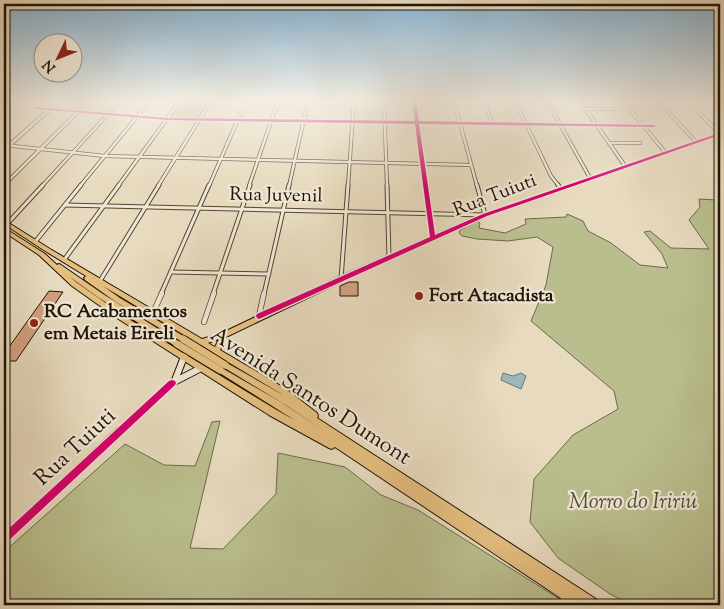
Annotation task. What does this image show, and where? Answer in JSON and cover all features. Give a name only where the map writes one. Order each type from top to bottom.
[{"type":"main road","name":"Rua Tuiuti","points":[[172,384],[179,372],[184,357],[198,340],[224,335],[259,316],[485,215],[720,134]]},
{"type":"main road","name":"Avenida Santos Dumont","points":[[5,223],[35,242],[43,251]]},
{"type":"main road","name":"Avenida Santos Dumont","points":[[4,230],[43,251],[101,296],[223,367],[579,605]]},
{"type":"main road","points":[[43,251],[64,260],[283,391],[336,435]]},
{"type":"main road","points":[[43,251],[88,295],[272,412],[370,466]]},
{"type":"main road","name":"Rua Tuiuti","points":[[4,538],[172,384],[211,362],[224,335]]},
{"type":"main road","name":"Avenida Santos Dumont","points":[[223,367],[278,396],[595,605]]},
{"type":"street","points":[[4,150],[27,129]]},
{"type":"street","points":[[4,184],[60,129]]},
{"type":"street","points":[[5,223],[94,129]]},
{"type":"street","points":[[35,242],[127,129]]},
{"type":"street","points":[[64,260],[159,129]]},
{"type":"street","points":[[100,282],[194,129]]},
{"type":"street","points":[[153,313],[234,129]]},
{"type":"street","points":[[204,322],[268,129]]},
{"type":"street","points":[[259,316],[302,129]]},
{"type":"street","points":[[341,279],[352,129]]},
{"type":"street","points":[[385,129],[389,257]]},
{"type":"street","points":[[418,129],[433,237]]},
{"type":"street","points":[[461,129],[485,215]]},
{"type":"street","points":[[529,129],[550,176],[560,188]]},
{"type":"street","points":[[563,129],[590,178]]},
{"type":"street","points":[[599,129],[625,166]]},
{"type":"street","points":[[646,129],[665,152]]},
{"type":"street","points":[[684,129],[696,142]]},
{"type":"street","points":[[609,143],[640,143]]},
{"type":"street","points":[[4,145],[105,156],[471,164]]},
{"type":"street","name":"Rua Juvenil","points":[[65,205],[485,215]]},
{"type":"street","points":[[171,272],[269,274]]},
{"type":"green space","name":"Morro do Iririú","points":[[720,191],[720,605],[632,605],[610,594],[558,558],[530,522],[534,479],[573,435],[618,409],[614,391],[531,321],[546,285],[553,247],[537,237],[508,241],[477,239],[462,236],[459,233],[460,230],[477,221],[480,223],[479,228],[505,233],[526,224],[525,219],[566,217],[567,214],[583,221],[588,231],[611,243],[640,265],[668,268],[662,254],[644,232],[650,231],[671,248],[709,249],[689,220],[700,207],[699,199],[716,200],[714,193]]},
{"type":"green space","points":[[220,421],[190,548],[223,549],[276,494],[278,453],[345,467],[381,495],[418,510],[569,605],[4,605],[4,552],[125,444],[164,465],[195,466],[212,422]]},
{"type":"water","points":[[503,373],[513,376],[521,373],[526,376],[521,389],[501,380]]},
{"type":"building","points":[[349,282],[358,282],[358,296],[340,296],[340,286]]},
{"type":"building","name":"RC Acabamentos em Metais Eireli","points":[[49,291],[63,292],[16,361],[4,361],[4,354]]},
{"type":"cycle path","points":[[418,129],[433,237]]},
{"type":"cycle path","points":[[259,316],[485,215],[720,134]]},
{"type":"cycle path","points":[[4,539],[172,383]]},
{"type":"place","name":"Fort Atacadista","points":[[419,296]]},
{"type":"place","name":"RC Acabamentos em Metais Eireli","points":[[34,323]]}]
